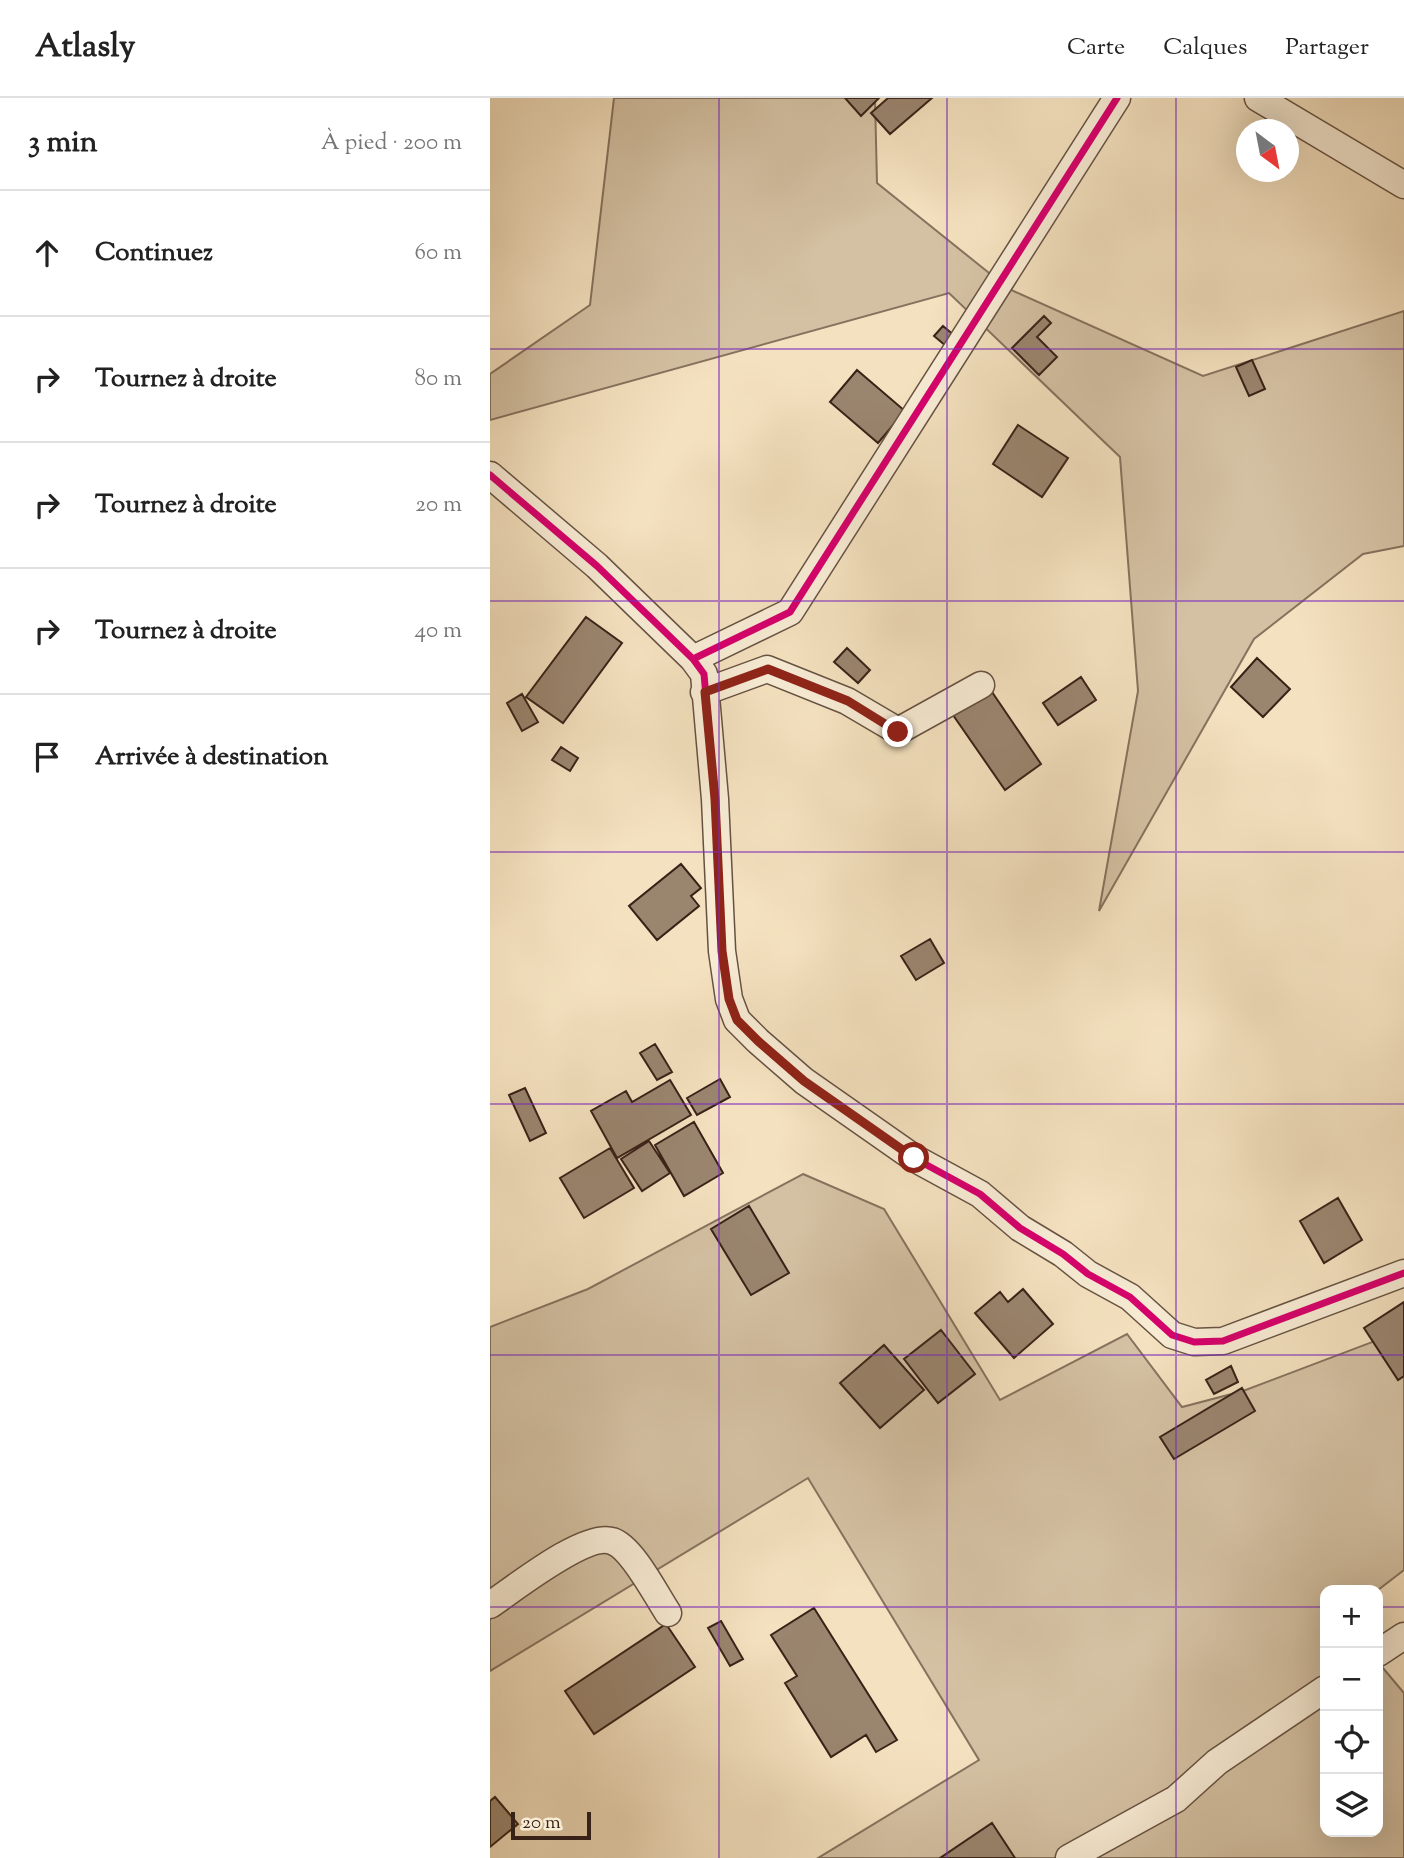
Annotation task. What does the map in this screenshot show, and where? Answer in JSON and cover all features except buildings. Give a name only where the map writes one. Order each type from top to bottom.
[{"type":"street","points":[[693,659],[790,612],[1116,98]]},
{"type":"street","points":[[1258,98],[1404,185]]},
{"type":"street","points":[[490,475],[597,566],[693,659],[704,674],[715,799],[722,951],[729,999],[737,1020],[758,1041],[804,1081],[914,1158],[980,1194],[1020,1228],[1063,1254],[1088,1274],[1130,1297],[1172,1335],[1194,1342],[1223,1341],[1404,1273]]},
{"type":"street","points":[[705,692],[768,669],[848,701],[898,732],[981,685]]},
{"type":"street","points":[[490,1605],[574,1549],[595,1539],[613,1541],[629,1553],[668,1613]]},
{"type":"street","points":[[1383,1650],[1404,1636]]},
{"type":"street","points":[[1069,1858],[1176,1799],[1217,1762],[1320,1692]]},
{"type":"shaded area","points":[[614,98],[875,98],[877,183],[1009,289],[1203,376],[1404,311],[1404,546],[1363,554],[1254,639],[1099,911],[1138,691],[1120,457],[949,293],[490,420],[490,374],[590,305]]},
{"type":"shaded area","points":[[803,1174],[884,1209],[1000,1400],[1127,1334],[1182,1407],[1243,1391],[1404,1330],[1404,1570],[1383,1586],[1320,1585],[1320,1837],[1383,1837],[1383,1668],[1404,1693],[1404,1858],[818,1858],[979,1760],[808,1478],[490,1671],[490,1327],[588,1289]]},
{"type":"cycle path","points":[[693,659],[790,612],[1117,98]]},
{"type":"cycle path","points":[[490,475],[597,566],[693,659],[704,674],[715,799],[722,951],[729,999],[737,1020],[758,1041],[804,1081],[914,1158],[980,1194],[1020,1228],[1063,1254],[1088,1274],[1130,1297],[1172,1335],[1194,1342],[1223,1341],[1404,1273]]},
{"type":"route","points":[[898,732],[848,701],[768,669],[705,692],[715,799],[722,951],[729,999],[737,1020],[804,1081],[914,1158]]}]
